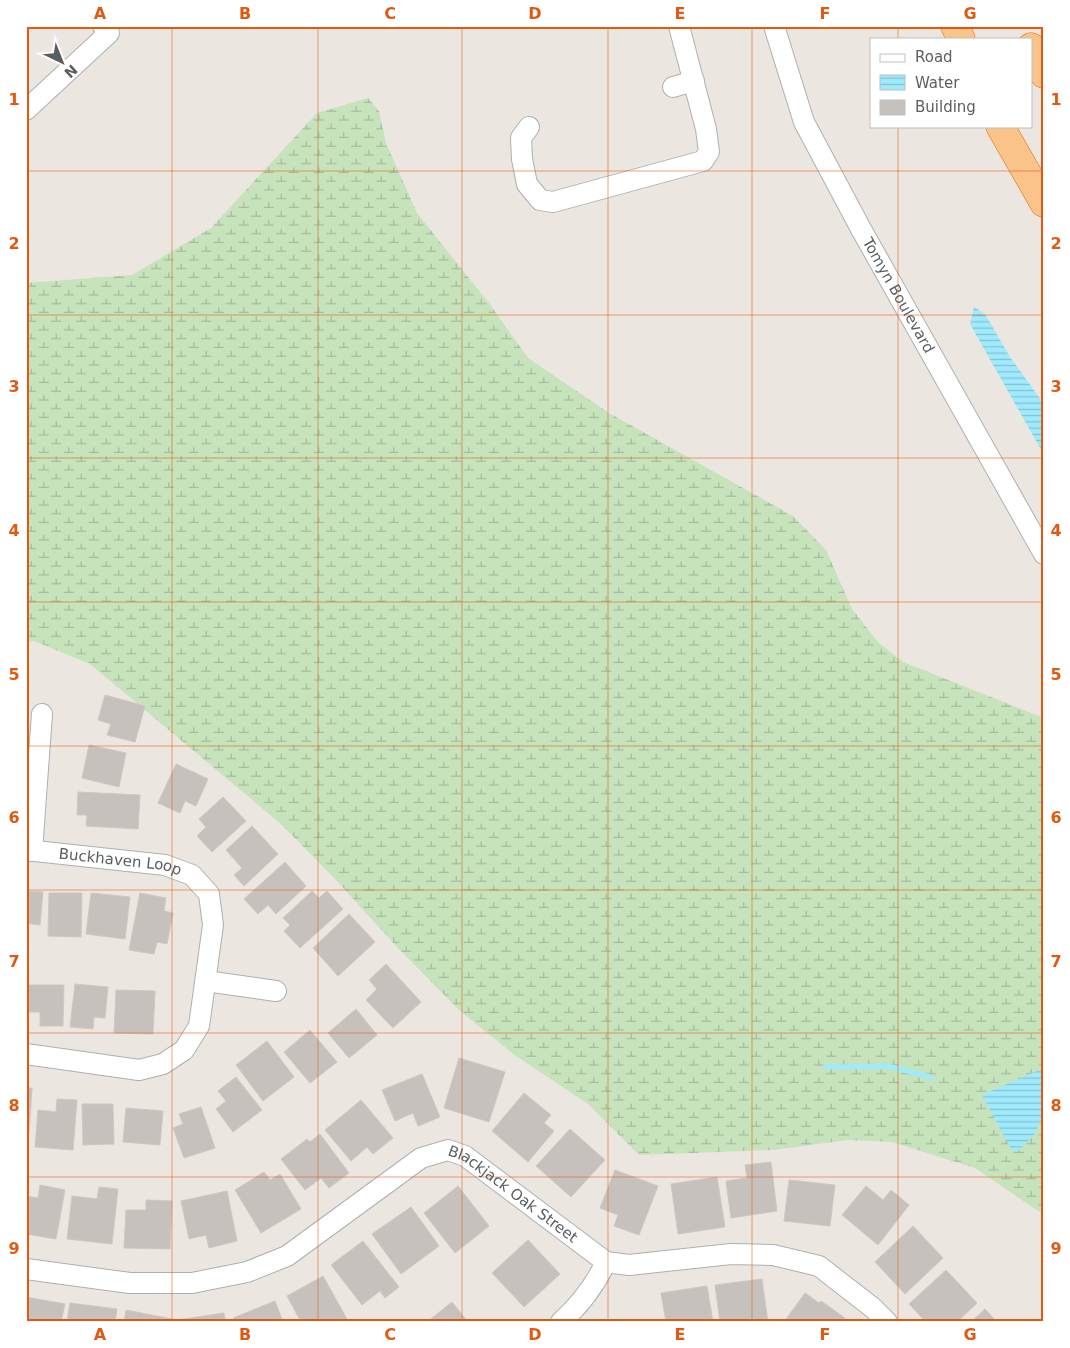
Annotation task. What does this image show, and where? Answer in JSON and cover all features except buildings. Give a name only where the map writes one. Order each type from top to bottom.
[{"type":"highway","points":[[955,26],[961,38]]},
{"type":"highway","points":[[1022,26],[1027,38]]},
{"type":"highway","points":[[1032,49],[1044,74]]},
{"type":"highway","points":[[1001,128],[1042,199]]},
{"type":"street","points":[[26,110],[109,33],[103,26]]},
{"type":"street","points":[[529,127],[521,138],[522,159],[527,184],[540,200],[553,202],[703,161],[710,152],[706,129],[679,26]]},
{"type":"street","name":"Tomyn Boulevard","points":[[774,26],[804,122],[866,238],[1044,554]]},
{"type":"street","points":[[673,87],[694,81]]},
{"type":"street","points":[[29,851],[42,714]]},
{"type":"street","name":"Buckhaven Loop","points":[[26,1054],[140,1070],[164,1064],[184,1050],[199,1026],[213,925],[209,894],[192,875],[165,865],[29,851]]},
{"type":"street","points":[[206,981],[276,991]]},
{"type":"street","name":"Blackjack Oak Street","points":[[26,1269],[130,1284],[192,1283],[247,1272],[287,1256],[421,1158],[448,1150],[465,1156],[606,1262]]},
{"type":"street","points":[[561,1322],[574,1310],[597,1280],[606,1262],[629,1265],[730,1254],[773,1255],[819,1266],[873,1308],[887,1322]]},
{"type":"green space","points":[[368,98],[379,111],[386,143],[417,213],[488,302],[528,358],[609,413],[793,516],[826,550],[852,609],[878,642],[903,662],[1044,718],[1044,1215],[975,1168],[892,1142],[848,1140],[773,1150],[639,1155],[588,1104],[516,1056],[460,1011],[281,824],[90,664],[34,641],[26,642],[26,283],[132,275],[211,228],[317,113]]},
{"type":"water","points":[[974,307],[985,314],[1010,357],[1044,404],[1044,455],[970,324]]},
{"type":"water","points":[[1044,1068],[1044,1116],[1034,1135],[1017,1152],[1011,1149],[982,1095]]},
{"type":"waterway","points":[[825,1067],[888,1066],[930,1077]]}]
